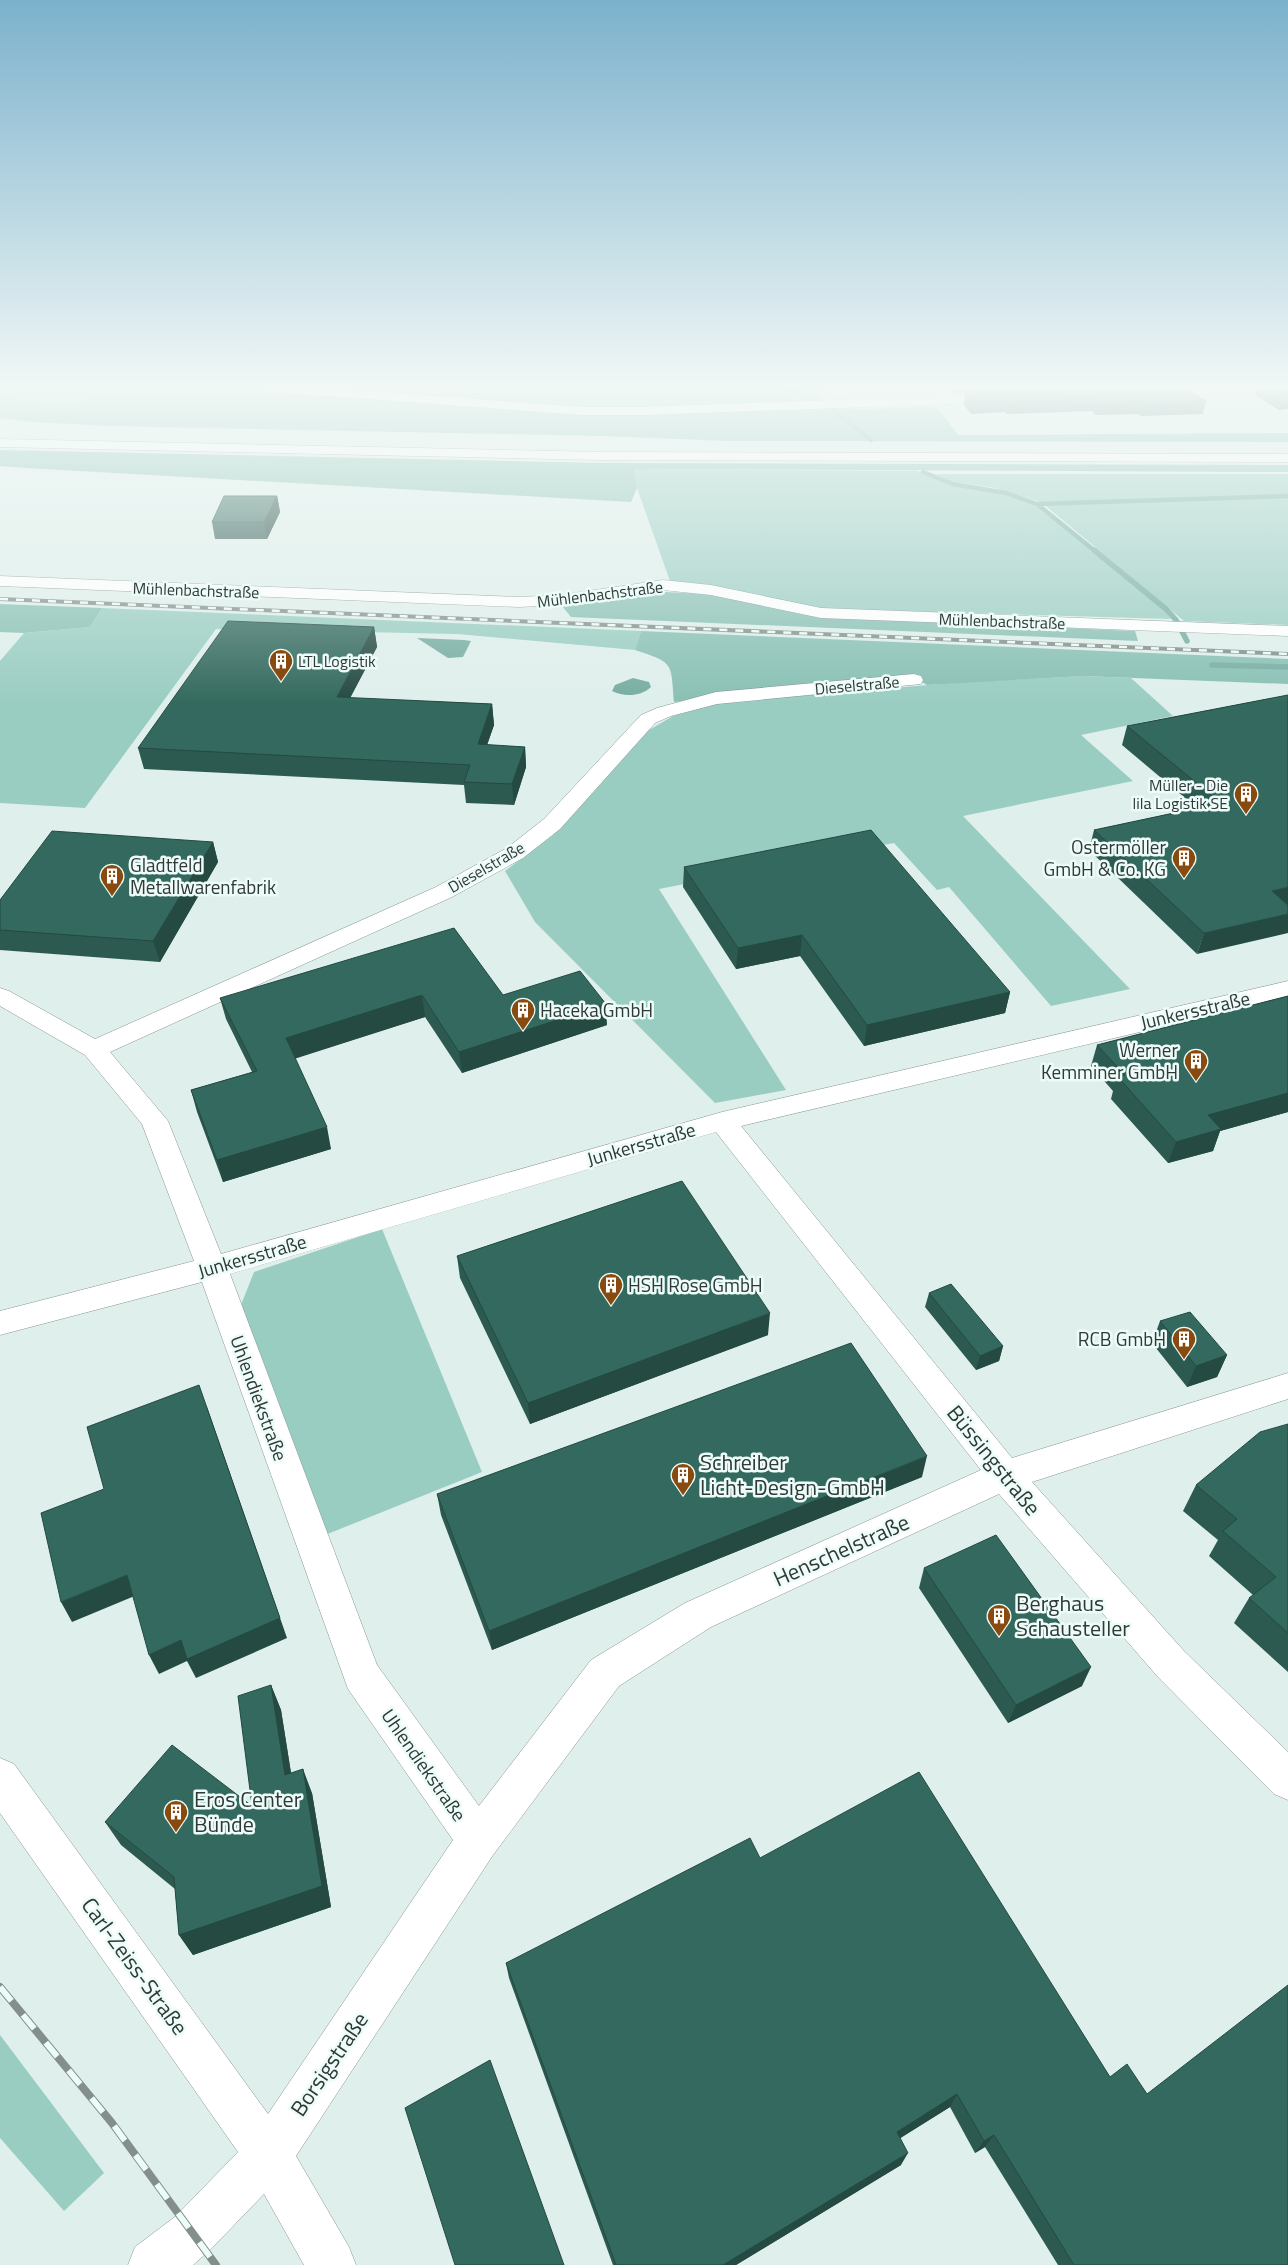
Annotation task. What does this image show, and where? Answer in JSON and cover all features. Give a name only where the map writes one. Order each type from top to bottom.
[{"type":"main road","name":"Mühlenbachstraße","points":[[0,581],[519,602],[561,600],[663,585],[711,590],[821,613],[1288,632]]},
{"type":"main road","name":"Dieselstraße","points":[[94,1049],[444,892],[515,853],[552,824],[648,719],[664,712],[716,698],[914,680]]},
{"type":"main road","name":"Junkersstraße","points":[[0,1323],[212,1268],[722,1121],[1288,989]]},
{"type":"main road","name":"Uhlendiekstraße","points":[[0,996],[94,1049],[154,1121],[212,1268],[362,1676],[478,1840]]},
{"type":"main road","name":"Büssingstraße","points":[[722,1121],[1006,1475],[1170,1664],[1288,1780]]},
{"type":"main road","name":"Henschelstraße","points":[[478,1840],[605,1673],[698,1615],[1006,1475],[1288,1386]]},
{"type":"main road","name":"Carl-Zeiss-Straße","points":[[0,1778],[269,2155],[331,2265]]},
{"type":"main road","name":"Borsigstraße","points":[[153,2265],[193,2232],[269,2155],[478,1840]]},
{"type":"shaded area","points":[[466,493],[635,493],[631,502]]},
{"type":"shaded area","points":[[639,493],[998,493],[1016,496],[1035,505],[1163,608],[1171,619],[823,609],[670,581]]},
{"type":"shaded area","points":[[1010,493],[1288,493],[1288,625],[1184,621],[1041,502]]},
{"type":"shaded area","points":[[665,592],[707,594],[819,617],[1135,631],[1138,641],[571,617],[562,606]]},
{"type":"shaded area","points":[[0,604],[102,608],[90,627],[24,633],[0,632]]},
{"type":"shaded area","points":[[102,608],[641,631],[635,650],[457,634],[216,629],[85,808],[0,803],[0,661],[24,633],[90,627]]},
{"type":"shaded area","points":[[641,631],[1288,659],[1288,684],[1083,676],[927,685],[913,677],[674,702],[671,671],[668,666],[657,658],[635,650]]},
{"type":"shaded area","points":[[417,638],[471,641],[463,657],[448,658]]},
{"type":"shaded area","points":[[1083,676],[1131,678],[1173,716],[1081,735],[1133,781],[963,816],[1130,989],[1051,1006],[949,887],[937,890],[894,843],[659,889],[786,1090],[715,1103],[535,922],[505,871],[552,836],[644,733],[673,716],[724,702],[965,682]]},
{"type":"shaded area","points":[[633,678],[649,682],[651,687],[642,693],[632,695],[612,691],[615,685]]},
{"type":"shaded area","points":[[382,1229],[482,1472],[325,1535],[241,1305],[254,1272]]},
{"type":"shaded area","points":[[0,2035],[104,2173],[64,2211],[0,2138]]},
{"type":"building","points":[[224,496],[277,496],[264,522],[212,522]]},
{"type":"building","name":"LTL Logistik","points":[[228,621],[374,627],[337,697],[492,704],[478,744],[525,747],[512,784],[464,782],[470,765],[138,748]]},
{"type":"building","points":[[1288,695],[1288,887],[1272,891],[1288,905],[1288,914],[1204,933],[1094,830],[1221,803],[1127,726]]},
{"type":"building","points":[[871,830],[1010,992],[867,1025],[802,935],[738,948],[684,867]]},
{"type":"building","name":"Gladtfeld Metallwarenfabrik","points":[[52,831],[213,842],[153,941],[0,930],[0,900]]},
{"type":"building","points":[[454,928],[503,995],[580,971],[606,1004],[459,1052],[422,995],[286,1038],[327,1127],[217,1160],[191,1090],[257,1071],[220,998]]},
{"type":"building","name":"Werner Kemminer GmbH","points":[[1288,996],[1288,1093],[1208,1115],[1221,1129],[1176,1142],[1118,1077],[1125,1075],[1097,1045]]},
{"type":"building","name":"HSH Rose GmbH","points":[[682,1181],[770,1313],[528,1403],[457,1256]]},
{"type":"building","points":[[951,1284],[1003,1346],[980,1356],[929,1293]]},
{"type":"building","points":[[1190,1312],[1227,1355],[1196,1366],[1160,1321]]},
{"type":"building","name":"Schreiber Licht-Design-GmbH","points":[[851,1343],[927,1456],[489,1631],[437,1494]]},
{"type":"building","points":[[199,1385],[280,1618],[187,1659],[181,1640],[149,1655],[127,1575],[61,1602],[41,1513],[104,1489],[87,1427]]},
{"type":"building","points":[[1288,1424],[1288,1633],[1249,1598],[1276,1577],[1223,1531],[1237,1519],[1196,1485],[1260,1432]]},
{"type":"building","name":"Berghaus Schausteller","points":[[996,1535],[1091,1667],[1016,1705],[924,1568]]},
{"type":"building","name":"Eros Center Bünde","points":[[271,1685],[285,1775],[303,1769],[322,1886],[179,1935],[174,1877],[105,1822],[172,1745],[252,1806],[238,1696]]},
{"type":"building","points":[[919,1772],[1110,2077],[1127,2064],[1147,2094],[1288,1985],[1288,2265],[1074,2265],[994,2135],[984,2141],[957,2094],[897,2132],[908,2153],[723,2265],[616,2265],[506,1963],[750,1838],[760,1858]]},
{"type":"building","points":[[490,2060],[564,2265],[455,2265],[405,2108]]},
{"type":"waterway","points":[[1004,493],[1037,504]]},
{"type":"waterway","points":[[1037,504],[1288,496]]},
{"type":"waterway","points":[[1037,504],[1095,551]]},
{"type":"waterway","points":[[1094,550],[1166,609],[1176,620],[1187,641]]},
{"type":"waterway","points":[[1212,665],[1288,667]]},
{"type":"railway","points":[[0,599],[1288,654]]},
{"type":"railway","points":[[0,1987],[112,2123],[216,2265]]},
{"type":"place","name":"LTL Logistik","points":[[281,682]]},
{"type":"place","name":"Müller - Die lila Logistik SE","points":[[1246,815]]},
{"type":"place","name":"Ostermöller GmbH & Co. KG","points":[[1184,879]]},
{"type":"place","name":"Gladtfeld Metallwarenfabrik","points":[[112,897]]},
{"type":"place","name":"Haceka GmbH","points":[[523,1031]]},
{"type":"place","name":"Werner Kemminer GmbH","points":[[1196,1082]]},
{"type":"place","name":"HSH Rose GmbH","points":[[611,1306]]},
{"type":"place","name":"RCB GmbH","points":[[1184,1360]]},
{"type":"place","name":"Schreiber Licht-Design-GmbH","points":[[683,1496]]},
{"type":"place","name":"Berghaus Schausteller","points":[[999,1637]]},
{"type":"place","name":"Eros Center Bünde","points":[[176,1833]]}]
